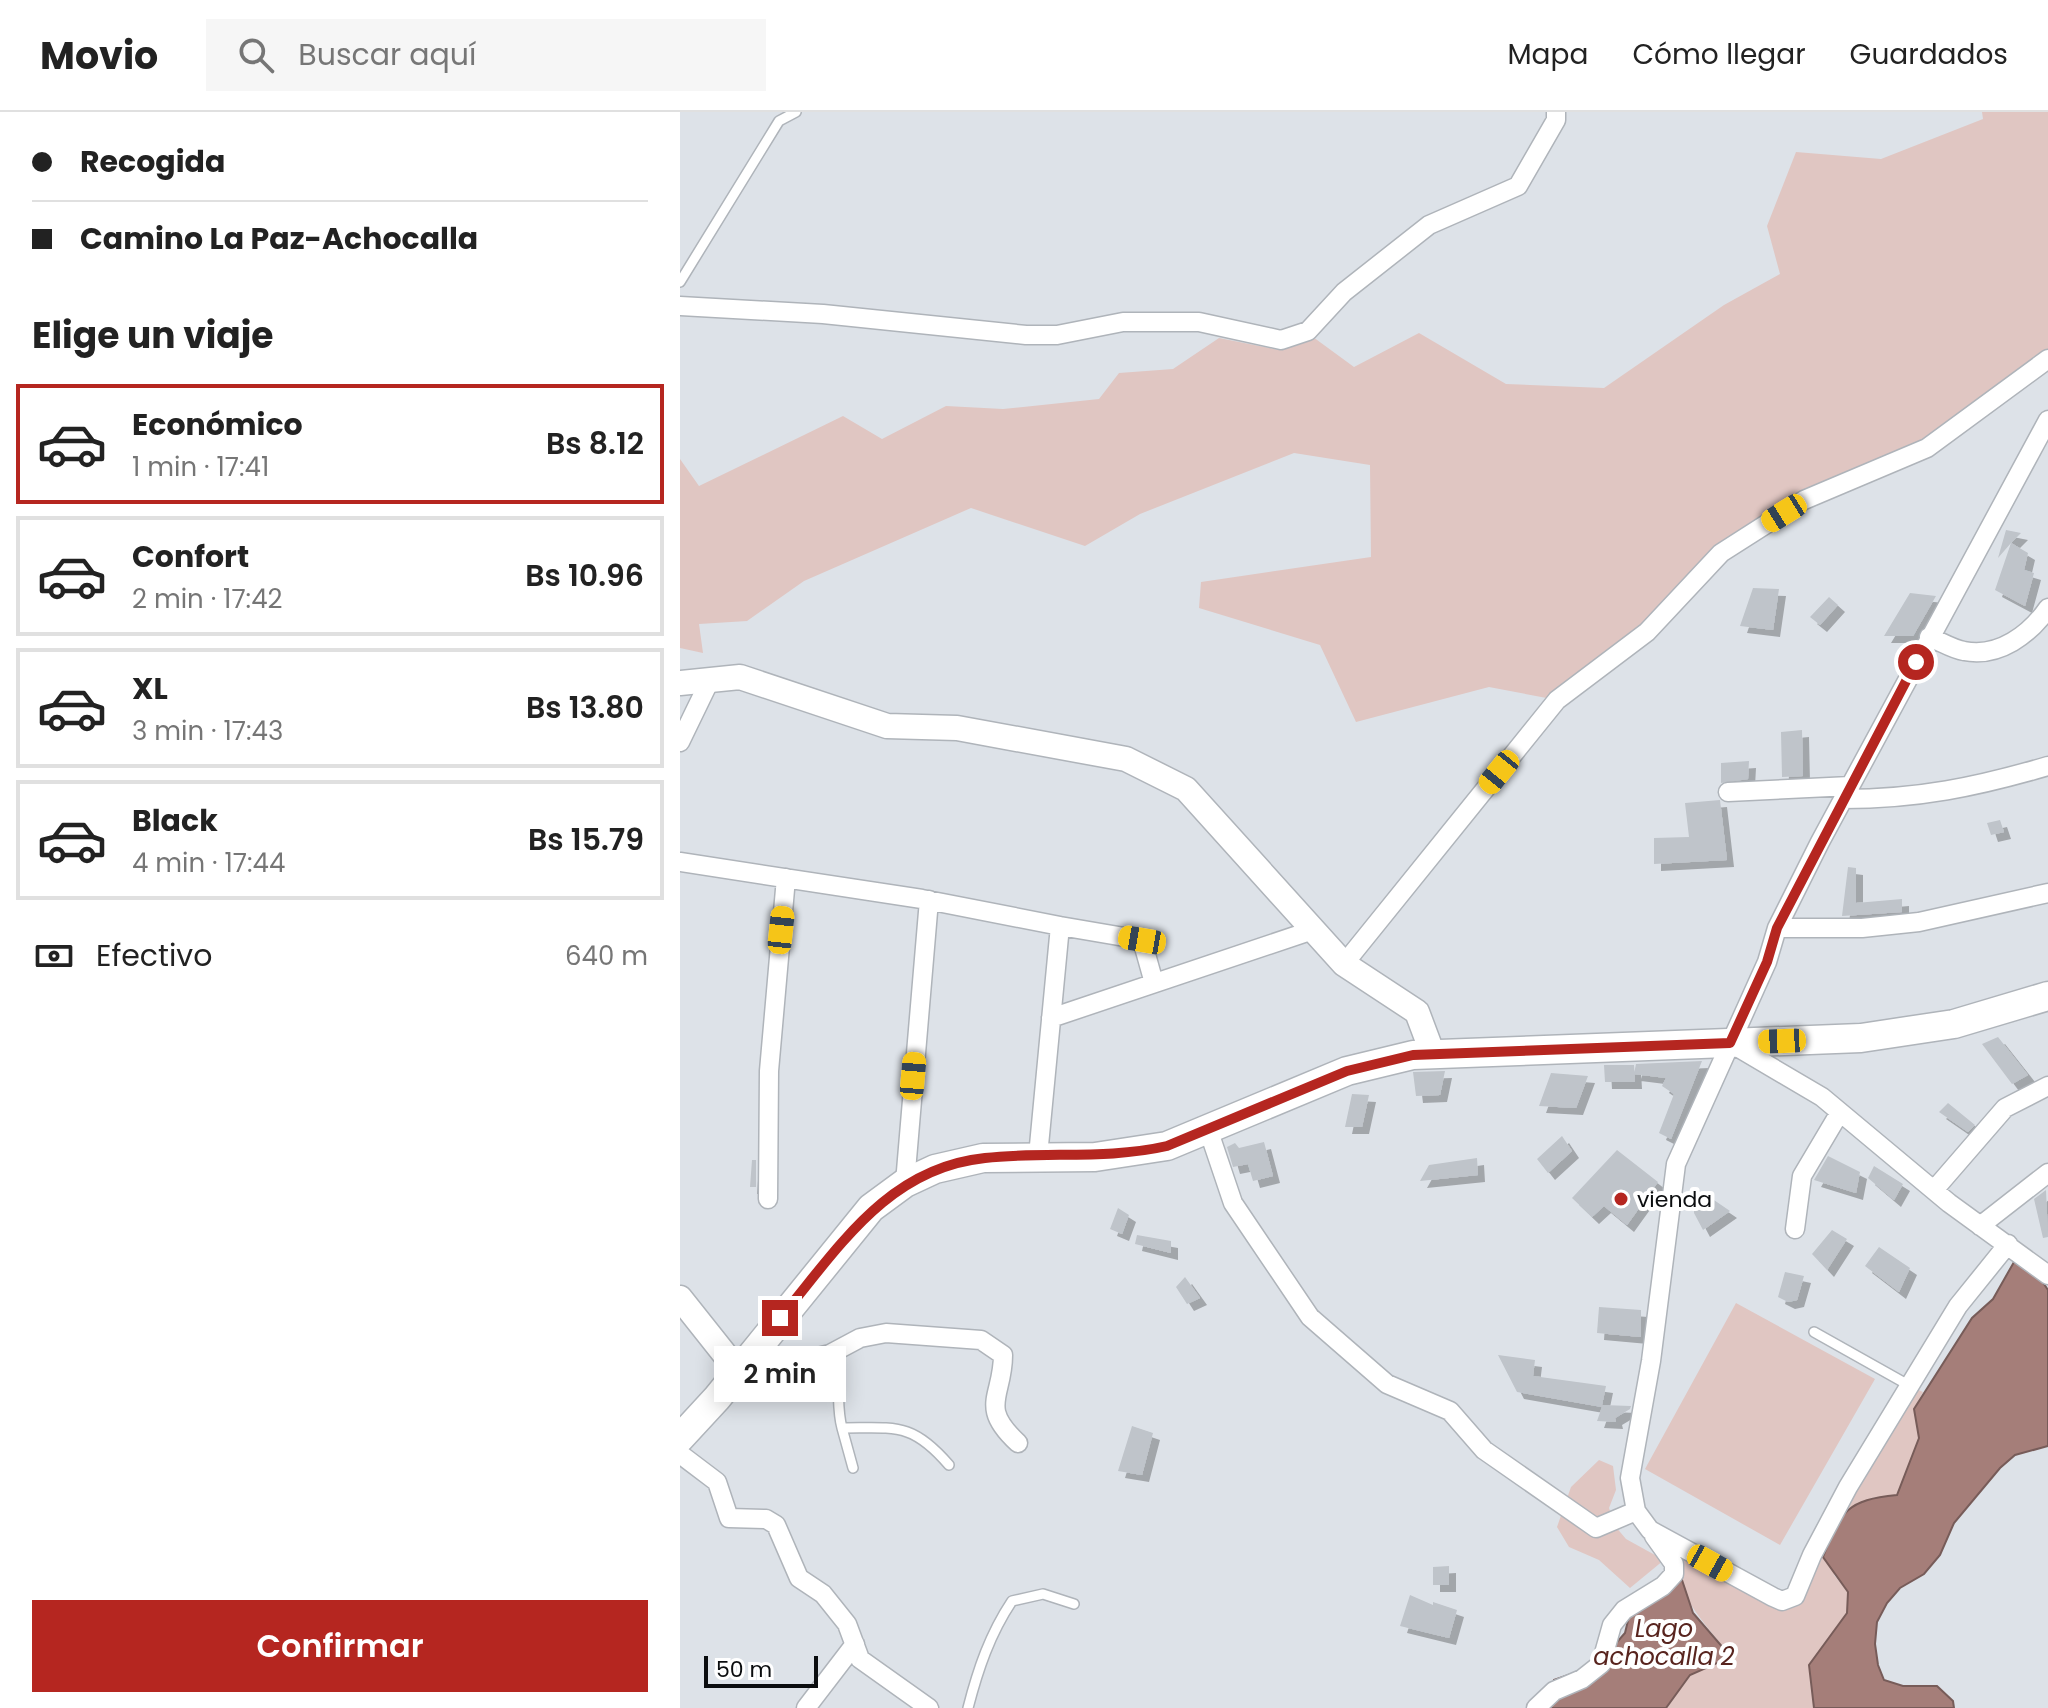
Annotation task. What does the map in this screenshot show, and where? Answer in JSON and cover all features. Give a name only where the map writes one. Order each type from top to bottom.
[{"type":"main road","points":[[680,683],[740,677],[887,726],[957,728],[1126,759],[1186,789],[1344,964],[1417,1012],[1432,1052]]},
{"type":"main road","points":[[680,1438],[871,1208],[905,1183],[935,1169],[983,1158],[1136,1153],[1167,1146],[1347,1071],[1432,1052],[1877,1036],[1954,1024],[2048,996]]},
{"type":"main road","points":[[680,1298],[744,1363]]},
{"type":"street","points":[[680,306],[823,314],[1026,335],[1057,335],[1123,322],[1199,322],[1281,340],[1308,331],[1344,292],[1429,225],[1518,186],[1556,120],[1556,112]]},
{"type":"street","points":[[1344,964],[1557,700],[1647,632],[1721,553],[1804,500],[1927,448],[2048,359]]},
{"type":"street","points":[[1536,1708],[1554,1691],[1582,1679],[1601,1664],[1612,1625],[1624,1610],[1663,1586],[1674,1574],[1674,1564],[1636,1511],[1631,1467],[1651,1361],[1676,1164],[1767,962],[1777,928],[1929,637],[2046,427]]},
{"type":"street","points":[[1929,637],[1965,652],[1996,650],[2024,636],[2048,608]]},
{"type":"street","points":[[680,742],[711,678]]},
{"type":"street","points":[[1728,792],[1846,792],[1904,799],[1987,784],[2048,766]]},
{"type":"street","points":[[680,862],[929,900],[1142,940],[1154,983]]},
{"type":"street","points":[[768,1199],[769,1071],[786,878]]},
{"type":"street","points":[[1777,928],[1862,928],[1919,922],[2048,893]]},
{"type":"street","points":[[905,1183],[929,900]]},
{"type":"street","points":[[1038,1156],[1060,926]]},
{"type":"street","points":[[1051,1018],[1313,930]]},
{"type":"street","points":[[1730,1043],[1822,1097],[1980,1226],[2044,1267]]},
{"type":"street","points":[[1934,1190],[2005,1108],[2048,1086]]},
{"type":"street","points":[[1795,1229],[1802,1176],[1840,1112]]},
{"type":"street","points":[[1208,1129],[1233,1203],[1310,1317],[1387,1384],[1450,1411],[1484,1450],[1596,1528],[1636,1511]]},
{"type":"street","points":[[1980,1226],[2048,1173]]},
{"type":"street","points":[[1650,1530],[1773,1597],[1782,1601],[1795,1596],[1812,1555],[1848,1487],[1912,1387],[1958,1306],[2008,1244]]},
{"type":"street","points":[[744,1363],[797,1362],[830,1354],[860,1338],[879,1333],[981,1340],[1003,1355],[995,1393],[997,1417],[1001,1428],[1018,1443]]},
{"type":"street","points":[[680,1454],[717,1482],[729,1518],[766,1519],[776,1525],[799,1578],[823,1594],[847,1624],[860,1659],[929,1708]]},
{"type":"street","points":[[806,1708],[855,1644]]},
{"type":"lane","points":[[680,282],[779,121],[796,112]]},
{"type":"lane","points":[[1814,1332],[1912,1387]]},
{"type":"lane","points":[[830,1354],[837,1366],[838,1412],[853,1468]]},
{"type":"lane","points":[[842,1428],[902,1429],[917,1434],[949,1465]]},
{"type":"lane","points":[[968,1708],[977,1670],[997,1623],[1012,1601],[1043,1594],[1074,1604]]},
{"type":"shaded area","points":[[1982,112],[2048,112],[2048,359],[1927,448],[1804,500],[1721,553],[1647,632],[1557,700],[1489,687],[1356,722],[1320,645],[1199,608],[1201,582],[1371,557],[1370,465],[1294,453],[1140,514],[1085,546],[971,508],[804,581],[747,621],[699,624],[703,653],[680,648],[680,459],[699,486],[843,416],[882,439],[946,406],[1003,409],[1099,399],[1119,373],[1173,369],[1219,338],[1279,350],[1313,337],[1354,367],[1419,333],[1506,384],[1604,388],[1724,305],[1780,274],[1767,226],[1796,152],[1881,159],[1983,119]]},
{"type":"shaded area","points":[[1736,1303],[1875,1379],[1780,1545],[1645,1469]]},
{"type":"shaded area","points":[[1912,1387],[1923,1392],[1914,1409],[1919,1438],[1897,1495],[1871,1498],[1834,1575],[1848,1592],[1847,1613],[1809,1665],[1814,1708],[1666,1708],[1690,1675],[1730,1657],[1685,1594],[1681,1566],[1687,1551],[1782,1601]]},
{"type":"shaded area","points":[[1599,1460],[1613,1466],[1616,1490],[1609,1508],[1615,1526],[1626,1539],[1664,1560],[1630,1588],[1599,1560],[1569,1547],[1557,1527],[1571,1487]]},
{"type":"water","points":[[2014,1262],[2036,1272],[2048,1290],[2048,1446],[2015,1455],[2000,1468],[1954,1523],[1940,1555],[1924,1574],[1900,1588],[1877,1622],[1875,1644],[1884,1680],[1903,1686],[1937,1686],[1953,1701],[1954,1708],[1814,1708],[1809,1665],[1847,1613],[1848,1592],[1823,1557],[1829,1541],[1841,1518],[1856,1504],[1897,1495],[1919,1438],[1914,1409],[1972,1318],[1993,1299]]},
{"type":"water","name":"Lago achocalla 2","points":[[1681,1577],[1693,1613],[1731,1657],[1690,1675],[1666,1708],[1533,1708],[1555,1697],[1554,1680],[1597,1665],[1625,1633],[1632,1604]]},
{"type":"building","points":[[2006,530],[2021,533],[1998,558]]},
{"type":"building","points":[[2011,543],[2028,553],[2024,570],[2034,573],[2025,606],[1995,590]]},
{"type":"building","points":[[1753,588],[1779,589],[1773,630],[1740,626]]},
{"type":"building","points":[[1910,593],[1936,596],[1913,636],[1884,636]]},
{"type":"building","points":[[1829,597],[1838,605],[1820,625],[1810,617]]},
{"type":"building","points":[[1802,730],[1803,776],[1782,777],[1781,732]]},
{"type":"building","points":[[1749,761],[1748,779],[1721,783],[1721,763]]},
{"type":"building","points":[[1720,800],[1727,860],[1654,864],[1654,838],[1689,837],[1685,803]]},
{"type":"building","points":[[2000,820],[2004,832],[1991,835],[1987,823]]},
{"type":"building","points":[[1848,867],[1856,868],[1856,903],[1902,899],[1902,912],[1842,916]]},
{"type":"building","points":[[1998,1037],[2028,1075],[2012,1084],[1982,1044]]},
{"type":"building","points":[[1702,1061],[1671,1139],[1659,1133],[1674,1094],[1662,1086],[1666,1078],[1634,1074],[1636,1064]]},
{"type":"building","points":[[1604,1065],[1634,1065],[1635,1082],[1605,1082]]},
{"type":"building","points":[[1445,1071],[1440,1095],[1416,1096],[1413,1072]]},
{"type":"building","points":[[1551,1073],[1588,1076],[1576,1108],[1539,1106]]},
{"type":"building","points":[[1352,1094],[1369,1095],[1362,1127],[1345,1127]]},
{"type":"building","points":[[1948,1103],[1975,1125],[1968,1132],[1939,1112]]},
{"type":"building","points":[[1562,1136],[1572,1151],[1548,1173],[1537,1159]]},
{"type":"building","points":[[1264,1142],[1273,1176],[1253,1181],[1248,1164],[1233,1167],[1227,1147],[1235,1143],[1239,1148]]},
{"type":"building","points":[[1617,1150],[1658,1182],[1627,1225],[1604,1206],[1592,1217],[1572,1198]]},
{"type":"building","points":[[1828,1156],[1860,1172],[1856,1193],[1814,1180]]},
{"type":"building","points":[[1477,1158],[1478,1175],[1420,1181],[1429,1165]]},
{"type":"building","points":[[752,1160],[756,1160],[756,1187],[750,1187]]},
{"type":"building","points":[[1874,1166],[1903,1184],[1894,1200],[1868,1178]]},
{"type":"building","points":[[2046,1190],[2048,1237],[2043,1238],[2034,1199]]},
{"type":"building","points":[[1694,1192],[1711,1198],[1730,1211],[1703,1230],[1694,1213]]},
{"type":"building","points":[[1118,1208],[1129,1215],[1122,1234],[1110,1229]]},
{"type":"building","points":[[1832,1230],[1847,1239],[1827,1270],[1812,1254]]},
{"type":"building","points":[[1137,1235],[1171,1241],[1171,1253],[1135,1244]]},
{"type":"building","points":[[1879,1247],[1910,1268],[1899,1292],[1865,1266]]},
{"type":"building","points":[[1785,1272],[1804,1276],[1797,1300],[1788,1302],[1778,1297]]},
{"type":"building","points":[[1185,1277],[1200,1298],[1187,1304],[1176,1287]]},
{"type":"building","points":[[1599,1307],[1641,1310],[1641,1337],[1597,1333]]},
{"type":"building","points":[[1498,1355],[1535,1360],[1533,1376],[1606,1386],[1602,1405],[1631,1406],[1630,1409],[1615,1418],[1616,1422],[1597,1421],[1602,1407],[1517,1392]]},
{"type":"building","points":[[1132,1426],[1153,1433],[1142,1475],[1118,1471]]},
{"type":"building","points":[[1449,1566],[1449,1585],[1433,1585],[1433,1567]]},
{"type":"building","points":[[1410,1595],[1433,1605],[1433,1602],[1457,1610],[1449,1638],[1400,1626]]},
{"type":"place","name":"vienda","points":[[1621,1199]]},
{"type":"route","points":[[780,1318],[871,1208],[905,1183],[935,1169],[983,1158],[1095,1157],[1167,1146],[1347,1071],[1432,1052],[1730,1043],[1767,962],[1777,928],[1916,662]]}]
